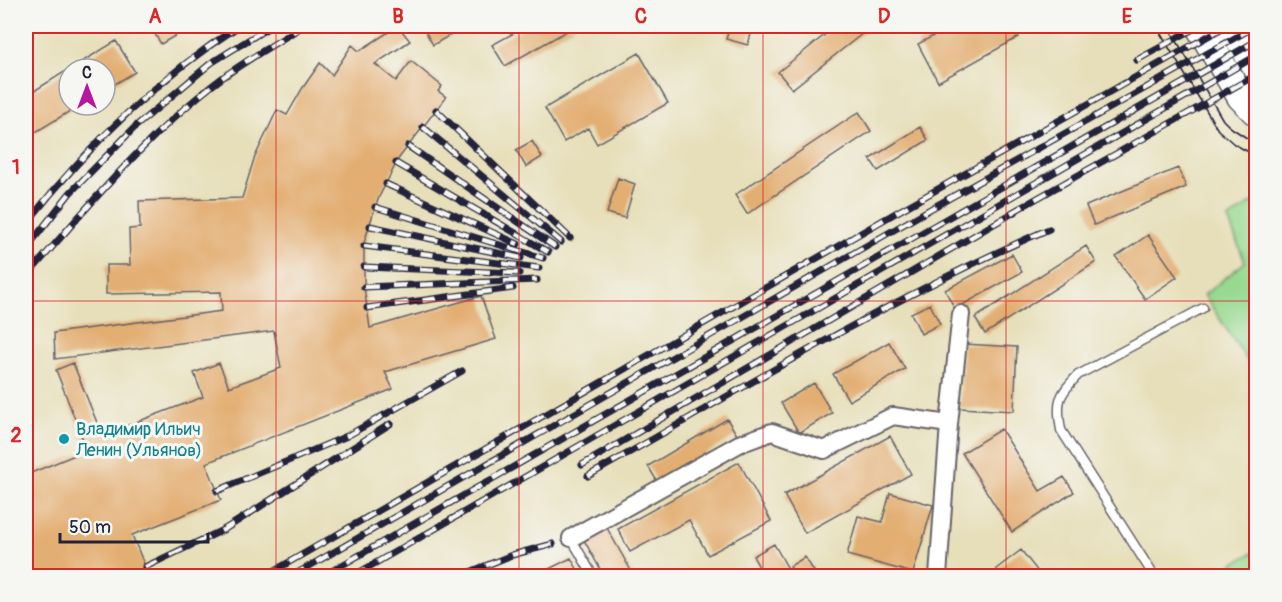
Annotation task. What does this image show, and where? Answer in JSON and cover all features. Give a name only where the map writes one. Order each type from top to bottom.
[{"type":"main road","points":[[1199,26],[1241,97],[1257,112]]},
{"type":"main road","points":[[1228,26],[1257,69]]},
{"type":"street","points":[[938,576],[961,314]]},
{"type":"street","points":[[571,538],[739,444],[772,432],[824,450],[893,416],[950,424]]},
{"type":"lane","points":[[1154,576],[1061,429],[1057,407],[1064,390],[1078,375],[1203,308]]},
{"type":"lane","points":[[571,538],[593,576]]},
{"type":"green space","points":[[1256,200],[1256,374],[1204,295],[1245,262],[1228,219]]},
{"type":"green space","points":[[1256,551],[1256,576],[1211,576]]},
{"type":"building","points":[[150,26],[192,26],[161,44]]},
{"type":"building","points":[[398,26],[410,41],[375,64],[396,81],[411,61],[442,86],[438,91],[446,97],[399,158],[379,197],[372,217],[364,243],[364,287],[370,328],[481,296],[496,339],[385,372],[393,389],[206,463],[221,500],[132,535],[149,576],[26,576],[26,475],[87,450],[56,370],[73,363],[102,435],[203,397],[194,373],[219,363],[229,387],[281,368],[274,331],[55,359],[54,333],[222,311],[221,292],[106,294],[106,265],[130,265],[129,229],[140,228],[139,201],[242,198],[254,159],[277,110],[287,115],[320,63],[332,75],[352,45],[359,51]]},
{"type":"building","points":[[422,26],[454,26],[457,31],[433,45]]},
{"type":"building","points":[[527,26],[576,26],[505,66],[492,45]]},
{"type":"building","points":[[730,26],[753,26],[748,45],[726,39]]},
{"type":"building","points":[[836,26],[872,26],[792,89],[778,72]]},
{"type":"building","points":[[952,26],[1012,26],[1019,37],[938,82],[918,44]]},
{"type":"building","points":[[116,41],[135,72],[117,83],[117,57],[90,57]]},
{"type":"building","points":[[639,53],[668,103],[597,144],[588,128],[564,142],[545,108]]},
{"type":"building","points":[[57,77],[57,117],[60,117],[26,138],[26,96]]},
{"type":"building","points":[[859,112],[871,131],[747,214],[735,195]]},
{"type":"building","points":[[920,127],[928,140],[878,171],[870,159]]},
{"type":"building","points":[[532,141],[542,157],[526,167],[516,150]]},
{"type":"building","points":[[1178,168],[1186,187],[1094,225],[1086,206]]},
{"type":"building","points":[[618,178],[635,184],[625,218],[607,213]]},
{"type":"building","points":[[1148,235],[1177,277],[1145,299],[1116,257]]},
{"type":"building","points":[[1086,246],[1096,262],[985,334],[975,318]]},
{"type":"building","points":[[1012,254],[1022,272],[955,309],[945,290]]},
{"type":"building","points":[[930,304],[940,324],[921,334],[911,313]]},
{"type":"building","points":[[889,342],[905,369],[849,401],[833,374]]},
{"type":"building","points":[[963,344],[1017,347],[1014,411],[960,408]]},
{"type":"building","points":[[814,383],[832,413],[799,433],[781,403]]},
{"type":"building","points":[[727,419],[737,435],[658,483],[648,466]]},
{"type":"building","points":[[1001,429],[1040,491],[1064,477],[1074,492],[1012,532],[962,453]]},
{"type":"building","points":[[890,436],[911,474],[805,533],[784,495]]},
{"type":"building","points":[[739,462],[771,521],[708,555],[689,520],[630,552],[618,529]]},
{"type":"building","points":[[890,493],[933,505],[913,573],[847,555],[858,516],[882,522]]},
{"type":"building","points":[[607,528],[634,576],[604,576],[584,540]]},
{"type":"building","points":[[774,544],[791,574],[787,576],[764,576],[753,556]]},
{"type":"building","points":[[1021,550],[1039,573],[1035,576],[1002,576],[996,569]]},
{"type":"building","points":[[805,557],[817,576],[796,576],[790,566]]},
{"type":"building","points":[[571,558],[581,576],[535,576]]},
{"type":"tram line","points":[[1156,26],[1218,130],[1234,144],[1256,156]]},
{"type":"tram line","points":[[1168,26],[1223,120],[1256,144]]},
{"type":"railway","points":[[26,224],[73,168],[124,116],[179,68],[239,26]]},
{"type":"railway","points":[[26,249],[70,193],[136,126],[211,63],[271,26]]},
{"type":"railway","points":[[26,277],[95,198],[168,123],[222,78],[303,26]]},
{"type":"railway","points":[[1137,60],[1199,26]]},
{"type":"railway","points":[[265,576],[892,215],[1226,26]]},
{"type":"railway","points":[[292,576],[932,208],[1256,26]]},
{"type":"railway","points":[[323,576],[1256,41]]},
{"type":"railway","points":[[353,576],[1256,56]]},
{"type":"railway","points":[[1011,213],[1256,75]]},
{"type":"railway","points":[[436,110],[570,238]]},
{"type":"railway","points":[[423,127],[561,242]]},
{"type":"railway","points":[[408,146],[555,247]]},
{"type":"railway","points":[[396,163],[548,252]]},
{"type":"railway","points":[[386,184],[518,244]]},
{"type":"railway","points":[[375,207],[543,258]]},
{"type":"railway","points":[[582,465],[1016,211]]},
{"type":"railway","points":[[370,226],[521,258]]},
{"type":"railway","points":[[588,476],[873,315],[989,256],[1049,229]]},
{"type":"railway","points":[[364,246],[539,268]]},
{"type":"railway","points":[[364,267],[519,273]]},
{"type":"railway","points":[[364,287],[537,280]]},
{"type":"railway","points":[[367,308],[513,288]]},
{"type":"railway","points":[[217,491],[347,436],[462,371]]},
{"type":"railway","points":[[145,567],[225,529],[390,424]]},
{"type":"railway","points":[[460,576],[512,555],[553,544]]},
{"type":"place","name":"Владимир Ильич Ленин (Ульянов)","points":[[64,439]]}]
